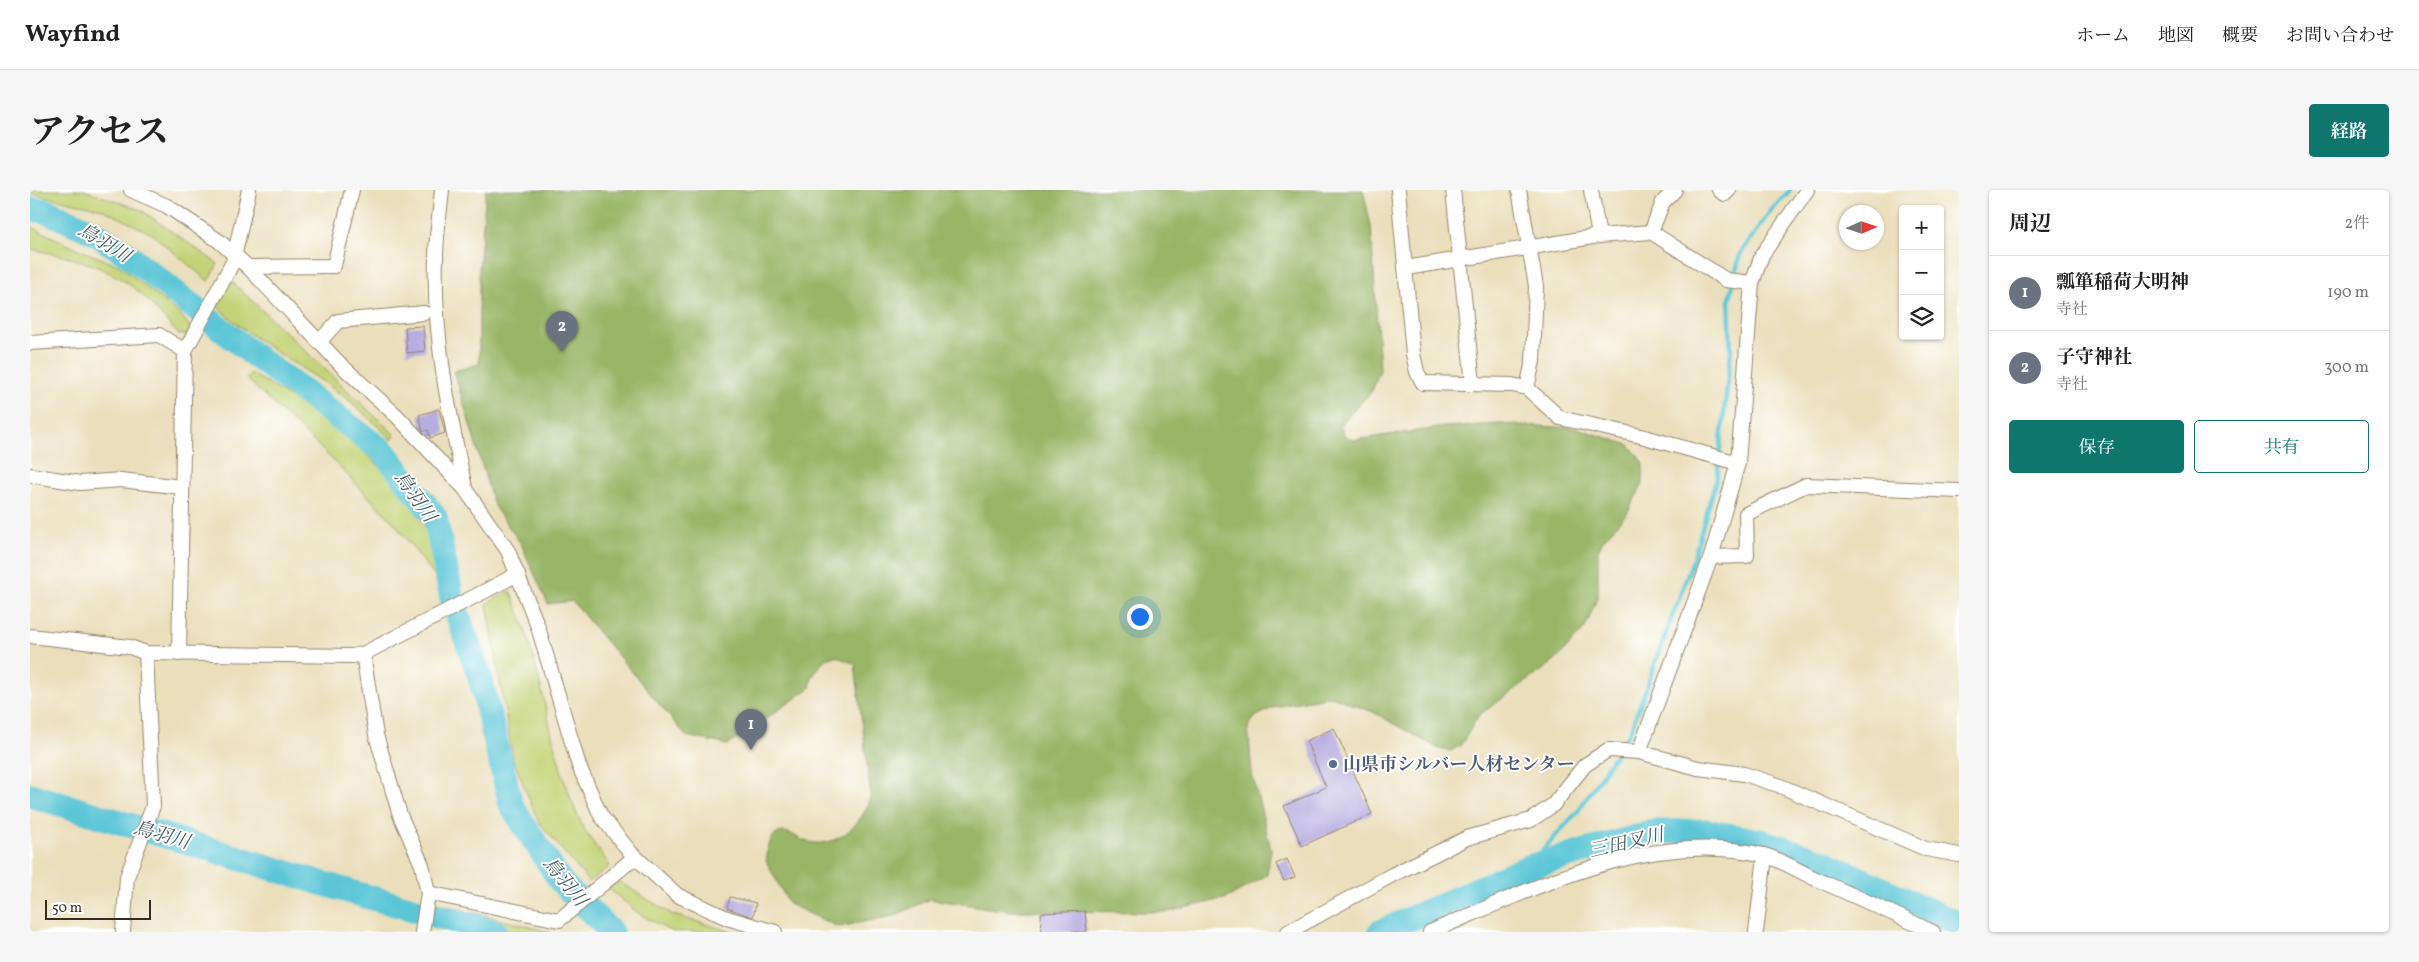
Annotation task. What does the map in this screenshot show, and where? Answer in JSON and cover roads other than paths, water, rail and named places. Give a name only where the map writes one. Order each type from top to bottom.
[{"type":"street","points":[[131,190],[167,206],[220,241],[233,259],[248,267],[318,342],[397,416],[465,489],[508,551],[538,627],[579,766],[601,816],[635,857],[677,895],[727,918],[775,932]]},
{"type":"street","points":[[179,654],[182,487],[188,345],[233,259],[249,190]]},
{"type":"street","points":[[248,267],[334,266],[352,190]]},
{"type":"street","points":[[442,190],[436,258],[437,310],[446,398],[465,489]]},
{"type":"street","points":[[1398,190],[1413,354],[1423,383],[1512,384],[1527,388],[1560,418],[1641,436],[1738,463]]},
{"type":"street","points":[[1453,190],[1474,384]]},
{"type":"street","points":[[1519,190],[1536,286],[1534,361],[1527,388]]},
{"type":"street","points":[[1591,190],[1599,236]]},
{"type":"street","points":[[1651,232],[1662,196],[1675,190]]},
{"type":"street","points":[[1719,190],[1725,194],[1729,190]]},
{"type":"street","points":[[1632,751],[1711,557],[1738,463],[1752,283],[1762,255],[1807,190]]},
{"type":"street","points":[[1406,268],[1599,236],[1651,232],[1726,280],[1752,283]]},
{"type":"street","points":[[318,342],[338,321],[424,313]]},
{"type":"street","points":[[30,344],[159,335],[188,345]]},
{"type":"street","points":[[30,475],[80,483],[121,480],[182,487]]},
{"type":"street","points":[[1711,557],[1747,556],[1746,514],[1806,485],[1959,491]]},
{"type":"street","points":[[30,636],[130,648],[146,653],[352,656],[363,654],[516,575]]},
{"type":"street","points":[[123,932],[127,877],[153,806],[146,653]]},
{"type":"street","points":[[363,654],[376,735],[400,815],[422,865],[428,893],[422,929]]},
{"type":"street","points":[[1293,931],[1467,838],[1531,820],[1552,805],[1585,765],[1608,750],[1632,751],[1698,768],[1744,774],[1778,785],[1926,850],[1959,855]]},
{"type":"street","points":[[1430,932],[1546,884],[1634,856],[1679,850],[1727,850],[1765,856],[1933,932]]},
{"type":"street","points":[[1756,932],[1765,856]]},
{"type":"street","points":[[428,893],[559,920],[635,857]]},
{"type":"waterway","points":[[1528,867],[1578,811],[1630,732],[1693,560],[1717,477],[1731,351],[1729,302],[1740,254],[1769,213],[1790,190]]},
{"type":"waterway","name":"鳥羽川","points":[[30,209],[46,211],[93,232],[128,255],[250,352],[383,451],[435,517],[452,599],[480,677],[511,805],[561,882],[611,932]]},
{"type":"waterway","name":"鳥羽川","points":[[30,795],[351,892],[496,932]]},
{"type":"waterway","name":"三田叉川","points":[[1380,932],[1528,867],[1654,832],[1705,831],[1765,842],[1822,861],[1959,924]]},
{"type":"place","name":"子守神社","points":[[562,352]]},
{"type":"place","name":"瓢箪稲荷大明神","points":[[751,750]]},
{"type":"place","name":"山県市シルバー人材センター","points":[[1333,764]]}]
